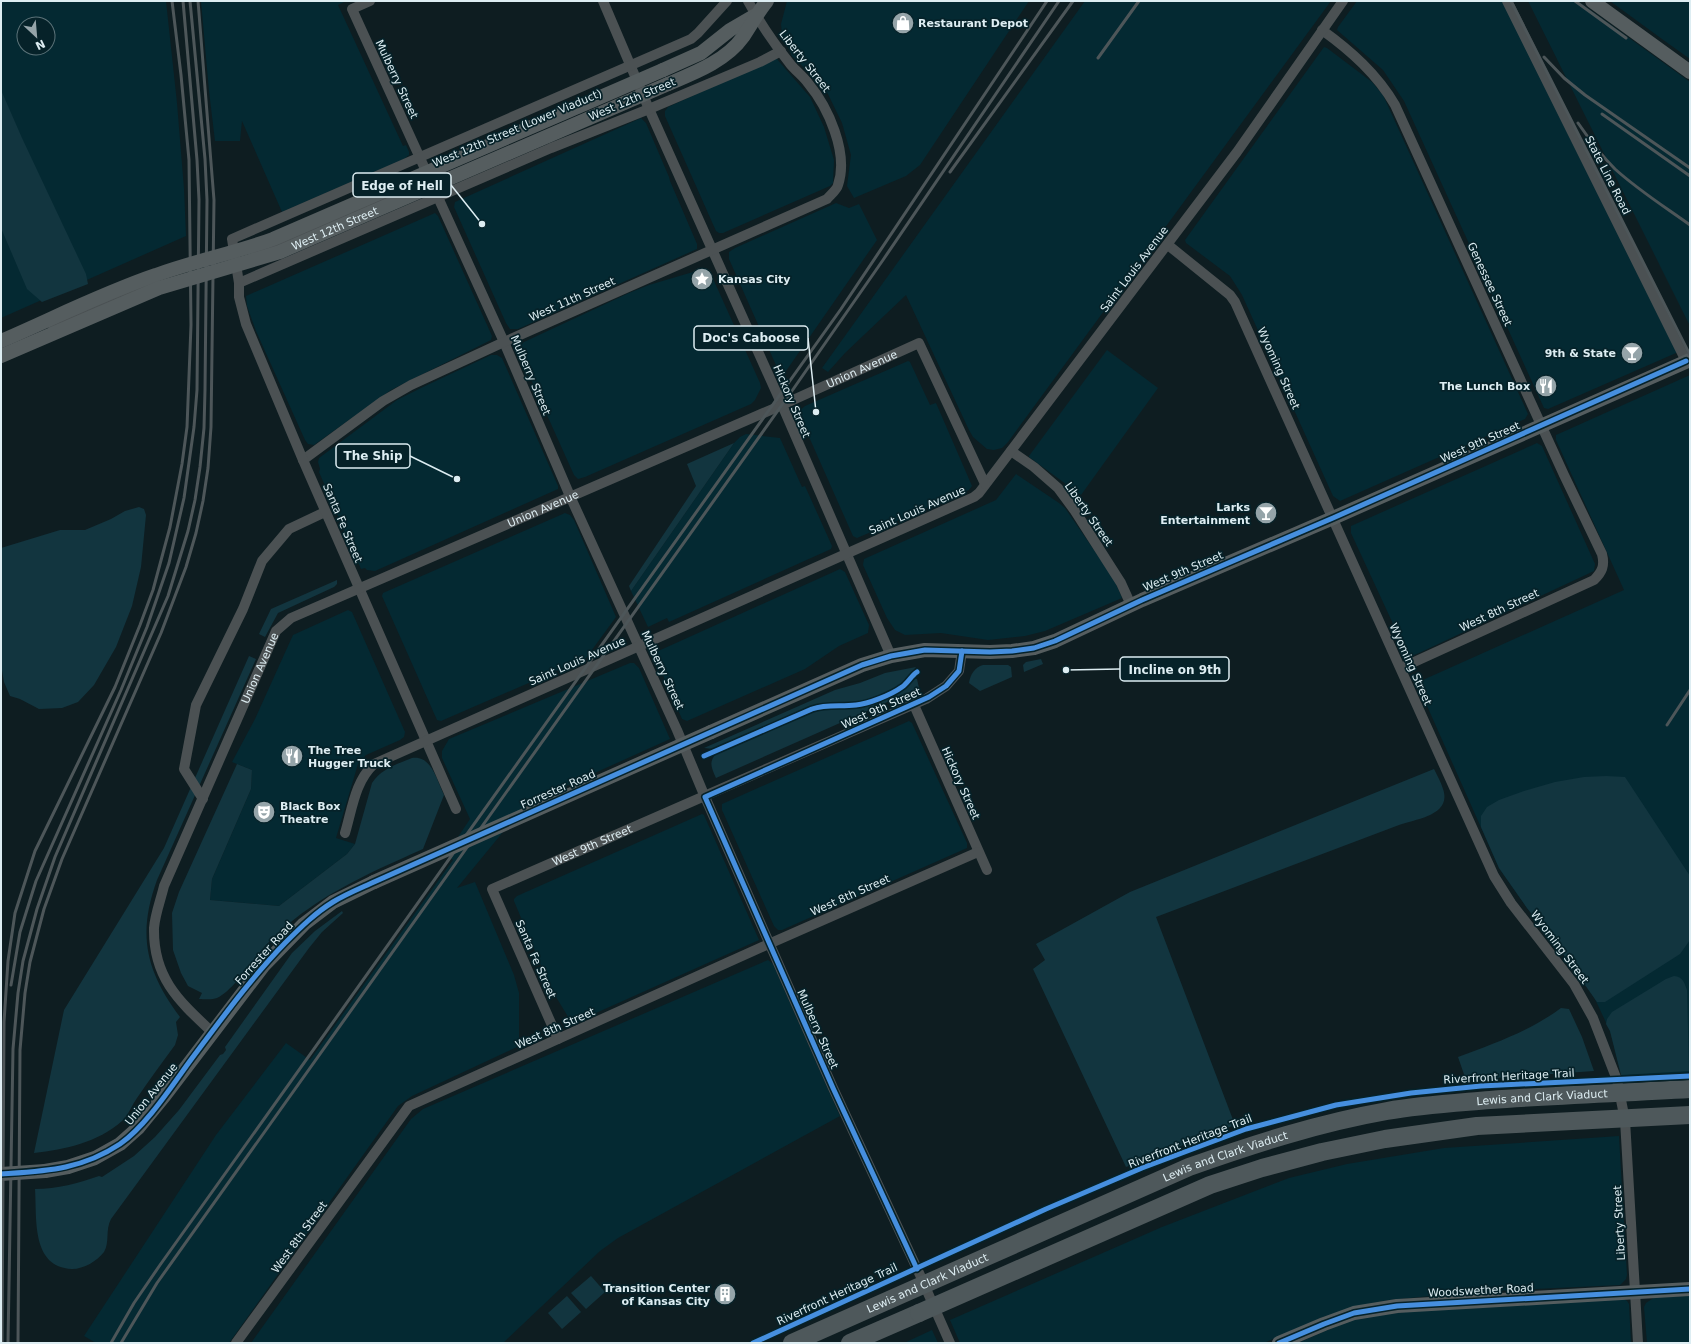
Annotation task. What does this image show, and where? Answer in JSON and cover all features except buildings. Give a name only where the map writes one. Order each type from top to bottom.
[{"type":"highway","name":"Lewis and Clark Viaduct","points":[[792,1343],[1189,1167],[1240,1149],[1319,1125],[1388,1111],[1449,1103],[1690,1089]]},
{"type":"highway","name":"Lewis and Clark Viaduct","points":[[850,1343],[1210,1184],[1262,1168],[1322,1152],[1385,1139],[1477,1126],[1690,1115]]},
{"type":"highway","points":[[864,1343],[919,1312]]},
{"type":"street","name":"Mulberry Street","points":[[370,1],[352,9],[504,342],[570,496],[677,730],[833,1088],[950,1343]]},
{"type":"street","name":"Hickory Street","points":[[603,1],[649,109],[782,405],[891,656]]},
{"type":"street","points":[[420,157],[691,39],[727,1]]},
{"type":"street","name":"Liberty Street","points":[[748,1],[791,65],[808,83],[825,107],[839,145],[842,166],[838,186]]},
{"type":"street","name":"West 12th Street","points":[[1,356],[160,288],[280,252],[668,84],[712,63],[729,51],[742,37],[767,1]]},
{"type":"street","name":"Saint Louis Avenue","points":[[345,833],[360,784],[366,771],[374,764],[424,740],[639,647],[974,497],[986,484],[1238,152],[1343,1]]},
{"type":"street","name":"State Line Road","points":[[1507,1],[1688,360]]},
{"type":"street","points":[[1592,1],[1690,72]]},
{"type":"street","name":"West 12th Street","points":[[1,341],[153,276],[184,265],[273,239],[702,53],[730,30],[756,15]]},
{"type":"street","name":"Genessee Street","points":[[1322,30],[1344,45],[1363,63],[1380,83],[1395,105],[1541,426],[1602,554],[1604,562],[1602,569]]},
{"type":"street","name":"West 12th Street","points":[[239,283],[551,148],[649,109],[760,62],[781,51]]},
{"type":"street","name":"West 12th Street (Lower Viaduct)","points":[[1,349],[155,281],[276,246],[640,87]]},
{"type":"street","name":"Santa Fe Street","points":[[420,157],[232,239],[239,283],[239,298],[246,324],[325,512],[424,740],[456,809]]},
{"type":"street","name":"West 11th Street","points":[[303,460],[383,400],[411,385],[504,342],[713,251],[827,199],[838,186]]},
{"type":"street","name":"Wyoming Street","points":[[1168,245],[1230,295],[1235,302],[1494,876],[1511,903],[1574,984],[1588,1007],[1617,1080],[1622,1102]]},
{"type":"street","name":"Union Avenue","points":[[1,1174],[68,1168],[95,1158],[120,1144],[138,1128],[165,1095],[212,1032],[179,1001],[164,978],[157,955],[154,927],[164,886],[276,630],[291,618],[782,405],[919,343],[986,484]]},
{"type":"street","name":"West 9th Street","points":[[492,889],[914,705],[946,686],[959,670],[962,651],[1005,652],[1034,648],[1055,641],[1131,605],[1333,518],[1688,360]]},
{"type":"street","name":"Liberty Street","points":[[1011,451],[1034,467],[1058,488],[1075,511],[1121,583],[1131,605]]},
{"type":"street","points":[[203,799],[184,770],[196,705],[243,609],[262,561],[289,529],[325,512]]},
{"type":"street","name":"West 8th Street","points":[[1401,668],[1594,580],[1602,572],[1602,569]]},
{"type":"street","name":"Forrester Road","points":[[212,1032],[264,965],[304,924],[333,902],[374,882],[862,665],[891,656],[925,650],[962,651]]},
{"type":"street","name":"Hickory Street","points":[[914,705],[987,870]]},
{"type":"street","name":"West 8th Street","points":[[236,1343],[409,1106],[978,852]]},
{"type":"street","name":"Santa Fe Street","points":[[492,889],[558,1039]]},
{"type":"street","name":"Liberty Street","points":[[1622,1102],[1625,1120],[1638,1343]]},
{"type":"street","name":"Woodswether Road","points":[[1279,1343],[1354,1313],[1397,1306],[1690,1289]]},
{"type":"shaded area","points":[[1,1],[166,1],[177,103],[186,236],[1,318]]},
{"type":"shaded area","points":[[201,1],[346,1],[338,5],[403,146],[406,145],[409,155],[404,159],[282,212],[242,121],[240,141],[215,141]]},
{"type":"shaded area","points":[[787,1],[1029,1],[920,165],[906,176],[854,198],[847,186],[851,155],[842,123],[825,88],[792,56],[782,34],[781,24]]},
{"type":"shaded area","points":[[1085,1],[1331,1],[1008,442],[1002,448],[994,450],[987,449],[973,437],[969,430],[906,295],[845,353],[828,372],[822,368]]},
{"type":"shaded area","points":[[1357,1],[1504,1],[1677,351],[1676,353],[1548,409],[1544,408],[1404,101],[1383,70],[1337,30]]},
{"type":"shaded area","points":[[1528,1],[1578,1],[1690,82],[1690,326]]},
{"type":"shaded area","points":[[1610,1],[1690,1],[1690,59],[1662,39]]},
{"type":"shaded area","points":[[1324,47],[1372,82],[1383,95],[1528,414],[1525,419],[1340,501],[1333,496],[1242,295],[1230,276],[1186,243],[1185,240]]},
{"type":"shaded area","points":[[776,58],[810,97],[824,127],[834,160],[833,183],[830,186],[723,233],[719,233],[716,231],[665,116],[665,111],[668,107]]},
{"type":"shaded area","points":[[1,90],[86,274],[88,284],[42,302],[27,289],[1,228]]},
{"type":"shaded area","points":[[641,118],[646,123],[697,244],[697,249],[518,329],[510,329],[454,207],[455,202]]},
{"type":"shaded area","points":[[836,203],[849,208],[859,204],[877,240],[786,371],[782,374],[779,372],[729,259],[729,252]]},
{"type":"shaded area","points":[[435,213],[438,216],[492,336],[491,340],[391,390],[314,445],[308,444],[256,331],[247,306],[246,296]]},
{"type":"shaded area","points":[[707,269],[710,272],[760,383],[761,388],[755,400],[751,404],[578,479],[574,475],[520,355],[520,346],[524,342],[629,293],[649,285]]},
{"type":"shaded area","points":[[1107,350],[1158,388],[1081,495],[1029,456]]},
{"type":"shaded area","points":[[491,355],[497,355],[502,358],[558,489],[375,571],[367,570],[365,568],[361,569],[319,472],[319,458],[397,400]]},
{"type":"shaded area","points":[[908,361],[910,362],[930,405],[936,403],[972,486],[969,490],[857,538],[853,536],[798,412],[805,406]]},
{"type":"shaded area","points":[[1690,375],[1690,1073],[1622,1077],[1610,1031],[1594,997],[1499,868],[1419,687],[1420,683],[1425,679],[1624,590],[1556,440],[1556,435]]},
{"type":"shaded area","points":[[746,434],[780,438],[802,487],[805,486],[832,546],[831,549],[669,622],[667,618],[648,627],[631,591],[734,443]]},
{"type":"shaded area","points":[[734,443],[631,591],[629,586],[696,486],[687,464]]},
{"type":"shaded area","points":[[1537,443],[1542,446],[1595,564],[1594,571],[1419,653],[1414,655],[1407,654],[1351,533],[1351,526]]},
{"type":"shaded area","points":[[1016,474],[1065,508],[1114,579],[1122,598],[1045,631],[1025,636],[988,640],[941,633],[905,635],[895,630],[887,618],[863,565],[864,559],[996,500]]},
{"type":"shaded area","points":[[139,507],[144,509],[146,515],[141,567],[132,606],[116,647],[94,685],[78,702],[62,708],[39,709],[20,699],[10,696],[4,682],[1,665],[1,548],[60,530],[85,530],[111,519],[125,511]]},
{"type":"shaded area","points":[[565,513],[570,515],[574,520],[616,617],[586,658],[441,721],[437,720],[382,596],[383,593]]},
{"type":"shaded area","points":[[840,569],[845,572],[869,625],[868,633],[839,646],[805,669],[687,721],[682,719],[655,657],[656,652]]},
{"type":"shaded area","points":[[337,580],[337,584],[334,587],[278,613],[265,637],[259,634],[271,609]]},
{"type":"shaded area","points":[[348,610],[352,612],[405,732],[404,737],[400,740],[366,755],[358,764],[336,838],[355,844],[347,854],[279,906],[210,900],[212,879],[251,789],[252,770],[232,762],[255,719],[293,635]]},
{"type":"shaded area","points":[[249,656],[256,659],[157,880],[147,918],[148,952],[153,968],[159,984],[180,1017],[176,1022],[178,1035],[175,1045],[135,1101],[127,1115],[112,1129],[81,1144],[34,1153],[64,1010],[164,848]]},
{"type":"shaded area","points":[[1041,659],[1043,664],[1024,672],[1023,665],[1026,662]]},
{"type":"shaded area","points":[[630,663],[634,663],[639,668],[670,739],[526,804],[457,888],[475,882],[514,975],[519,993],[519,1046],[412,1096],[398,1106],[229,1343],[96,1343],[84,1336],[216,1135],[286,1043],[310,1060],[453,860],[446,855],[470,819],[442,758],[442,751],[449,739]]},
{"type":"shaded area","points":[[983,665],[1008,665],[1011,667],[1012,677],[980,691],[969,683],[973,672]]},
{"type":"shaded area","points":[[916,667],[902,683],[892,690],[878,696],[853,703],[813,706],[714,749],[704,748],[835,690],[860,683],[885,673]]},
{"type":"shaded area","points":[[913,678],[917,679],[919,688],[716,778],[711,763],[716,754],[812,712],[827,709],[861,707],[886,699],[901,690]]},
{"type":"shaded area","points":[[909,721],[912,723],[967,843],[967,848],[782,930],[778,930],[774,926],[722,810],[722,804]]},
{"type":"shaded area","points":[[412,758],[419,758],[429,765],[436,776],[444,795],[423,849],[360,878],[320,901],[283,928],[266,945],[236,982],[223,994],[215,999],[199,999],[202,993],[188,986],[181,973],[173,950],[172,913],[179,892],[237,764],[252,770],[251,789],[212,879],[210,900],[279,906],[347,854],[355,844],[372,783],[380,774],[395,765]]},
{"type":"shaded area","points":[[1434,769],[1442,786],[1444,798],[1442,805],[1438,810],[1431,814],[1156,917],[1235,1125],[1126,1167],[1033,969],[1045,960],[1036,944],[1130,892]]},
{"type":"shaded area","points":[[1584,777],[1625,777],[1690,876],[1690,940],[1680,954],[1605,1002],[1597,1002],[1499,868],[1481,827],[1481,816],[1487,807],[1499,800],[1524,791],[1555,782]]},
{"type":"shaded area","points":[[702,814],[704,815],[759,940],[578,1021],[570,1020],[550,987],[514,899],[517,896]]},
{"type":"shaded area","points":[[342,911],[343,913],[322,932],[309,948],[111,1219],[108,1227],[107,1244],[104,1252],[90,1264],[77,1269],[59,1266],[49,1260],[43,1251],[39,1240],[35,1189],[60,1187],[99,1176],[102,1177],[134,1156],[155,1137],[179,1110],[220,1055],[226,1050],[225,1047],[292,953],[315,931]]},
{"type":"shaded area","points":[[768,960],[773,964],[840,1116],[618,1238],[600,1251],[503,1343],[251,1343],[411,1119],[423,1109]]},
{"type":"shaded area","points":[[1674,976],[1684,982],[1687,990],[1689,1071],[1621,1075],[1610,1031],[1606,1024],[1607,1019],[1612,1012],[1666,979]]},
{"type":"shaded area","points":[[1561,1008],[1569,1009],[1582,1037],[1594,1071],[1466,1080],[1458,1057],[1525,1030]]},
{"type":"shaded area","points":[[1619,1136],[1627,1275],[1626,1279],[1620,1285],[1472,1292],[1389,1300],[1368,1304],[1323,1317],[1264,1343],[960,1343],[950,1320],[1162,1227],[1289,1178],[1347,1164],[1444,1148]]},
{"type":"shaded area","points":[[591,1276],[605,1292],[586,1309],[571,1293]]},
{"type":"shaded area","points":[[567,1296],[581,1312],[562,1329],[548,1313]]},
{"type":"shaded area","points":[[1690,1296],[1690,1343],[1647,1343],[1644,1307],[1646,1303],[1655,1297]]},
{"type":"shaded area","points":[[1624,1299],[1629,1304],[1631,1343],[1298,1343],[1359,1318],[1381,1315],[1412,1311]]},
{"type":"shaded area","points":[[932,1330],[938,1343],[904,1343]]},
{"type":"railway","points":[[2,1343],[4,1022],[8,961],[15,913],[35,851],[115,687],[153,590],[170,527],[182,464],[187,427],[191,325],[189,160],[172,1]]},
{"type":"railway","points":[[11,985],[20,932],[36,881],[121,690],[147,627],[169,563],[184,498],[194,427],[197,390],[199,200],[197,160],[183,1]]},
{"type":"railway","points":[[8,1343],[13,1049],[18,993],[23,961],[37,909],[55,857],[168,596],[188,531],[200,467],[204,428],[205,390],[207,200],[205,159],[190,1]]},
{"type":"railway","points":[[18,1343],[20,1050],[25,993],[30,962],[44,909],[62,859],[161,633],[186,567],[196,533],[208,468],[211,427],[214,200],[198,1]]},
{"type":"railway","points":[[111,1343],[134,1303],[160,1265],[841,309],[1047,1]]},
{"type":"railway","points":[[121,1343],[157,1283],[794,388],[1059,1]]},
{"type":"railway","points":[[950,172],[1073,1]]},
{"type":"railway","points":[[1098,58],[1139,1]]},
{"type":"railway","points":[[1511,1],[1690,355]]},
{"type":"railway","points":[[1575,1],[1626,38]]},
{"type":"railway","points":[[1544,57],[1564,78],[1585,95],[1690,168]]},
{"type":"railway","points":[[1602,114],[1690,176]]},
{"type":"railway","points":[[1578,123],[1595,147],[1615,169],[1642,191],[1690,225]]},
{"type":"railway","points":[[1667,725],[1690,690]]},
{"type":"cycle path","points":[[1,1174],[33,1172],[62,1168],[77,1164],[105,1153],[130,1136],[158,1106],[224,1016],[272,957],[296,932],[326,906],[348,894],[862,665],[891,656],[925,650],[990,652],[1012,651],[1034,648],[1055,641],[1142,600],[1333,518],[1686,361]]},
{"type":"cycle path","points":[[917,1269],[833,1088],[705,797],[929,697],[946,686],[959,671],[962,651]]},
{"type":"cycle path","points":[[704,756],[812,709],[850,706],[879,699],[902,687],[917,672]]},
{"type":"cycle path","name":"Riverfront Heritage Trail","points":[[753,1343],[1046,1209],[1142,1168],[1246,1129],[1336,1105],[1411,1093],[1481,1086],[1690,1076]]},
{"type":"cycle path","points":[[1279,1343],[1354,1313],[1397,1306],[1690,1289]]},
{"type":"place","name":"Restaurant Depot","points":[[903,23]]},
{"type":"place","name":"Edge of Hell","points":[[482,224]]},
{"type":"place","name":"Kansas City","points":[[702,279]]},
{"type":"place","name":"9th & State","points":[[1632,353]]},
{"type":"place","name":"The Lunch Box","points":[[1546,386]]},
{"type":"place","name":"Doc's Caboose","points":[[816,412]]},
{"type":"place","name":"The Ship","points":[[457,479]]},
{"type":"place","name":"Larks Entertainment","points":[[1266,513]]},
{"type":"place","name":"Incline on 9th","points":[[1066,670]]},
{"type":"place","name":"The Tree Hugger Truck","points":[[292,756]]},
{"type":"place","name":"Black Box Theatre","points":[[264,812]]},
{"type":"place","name":"Transition Center of Kansas City","points":[[725,1294]]}]
